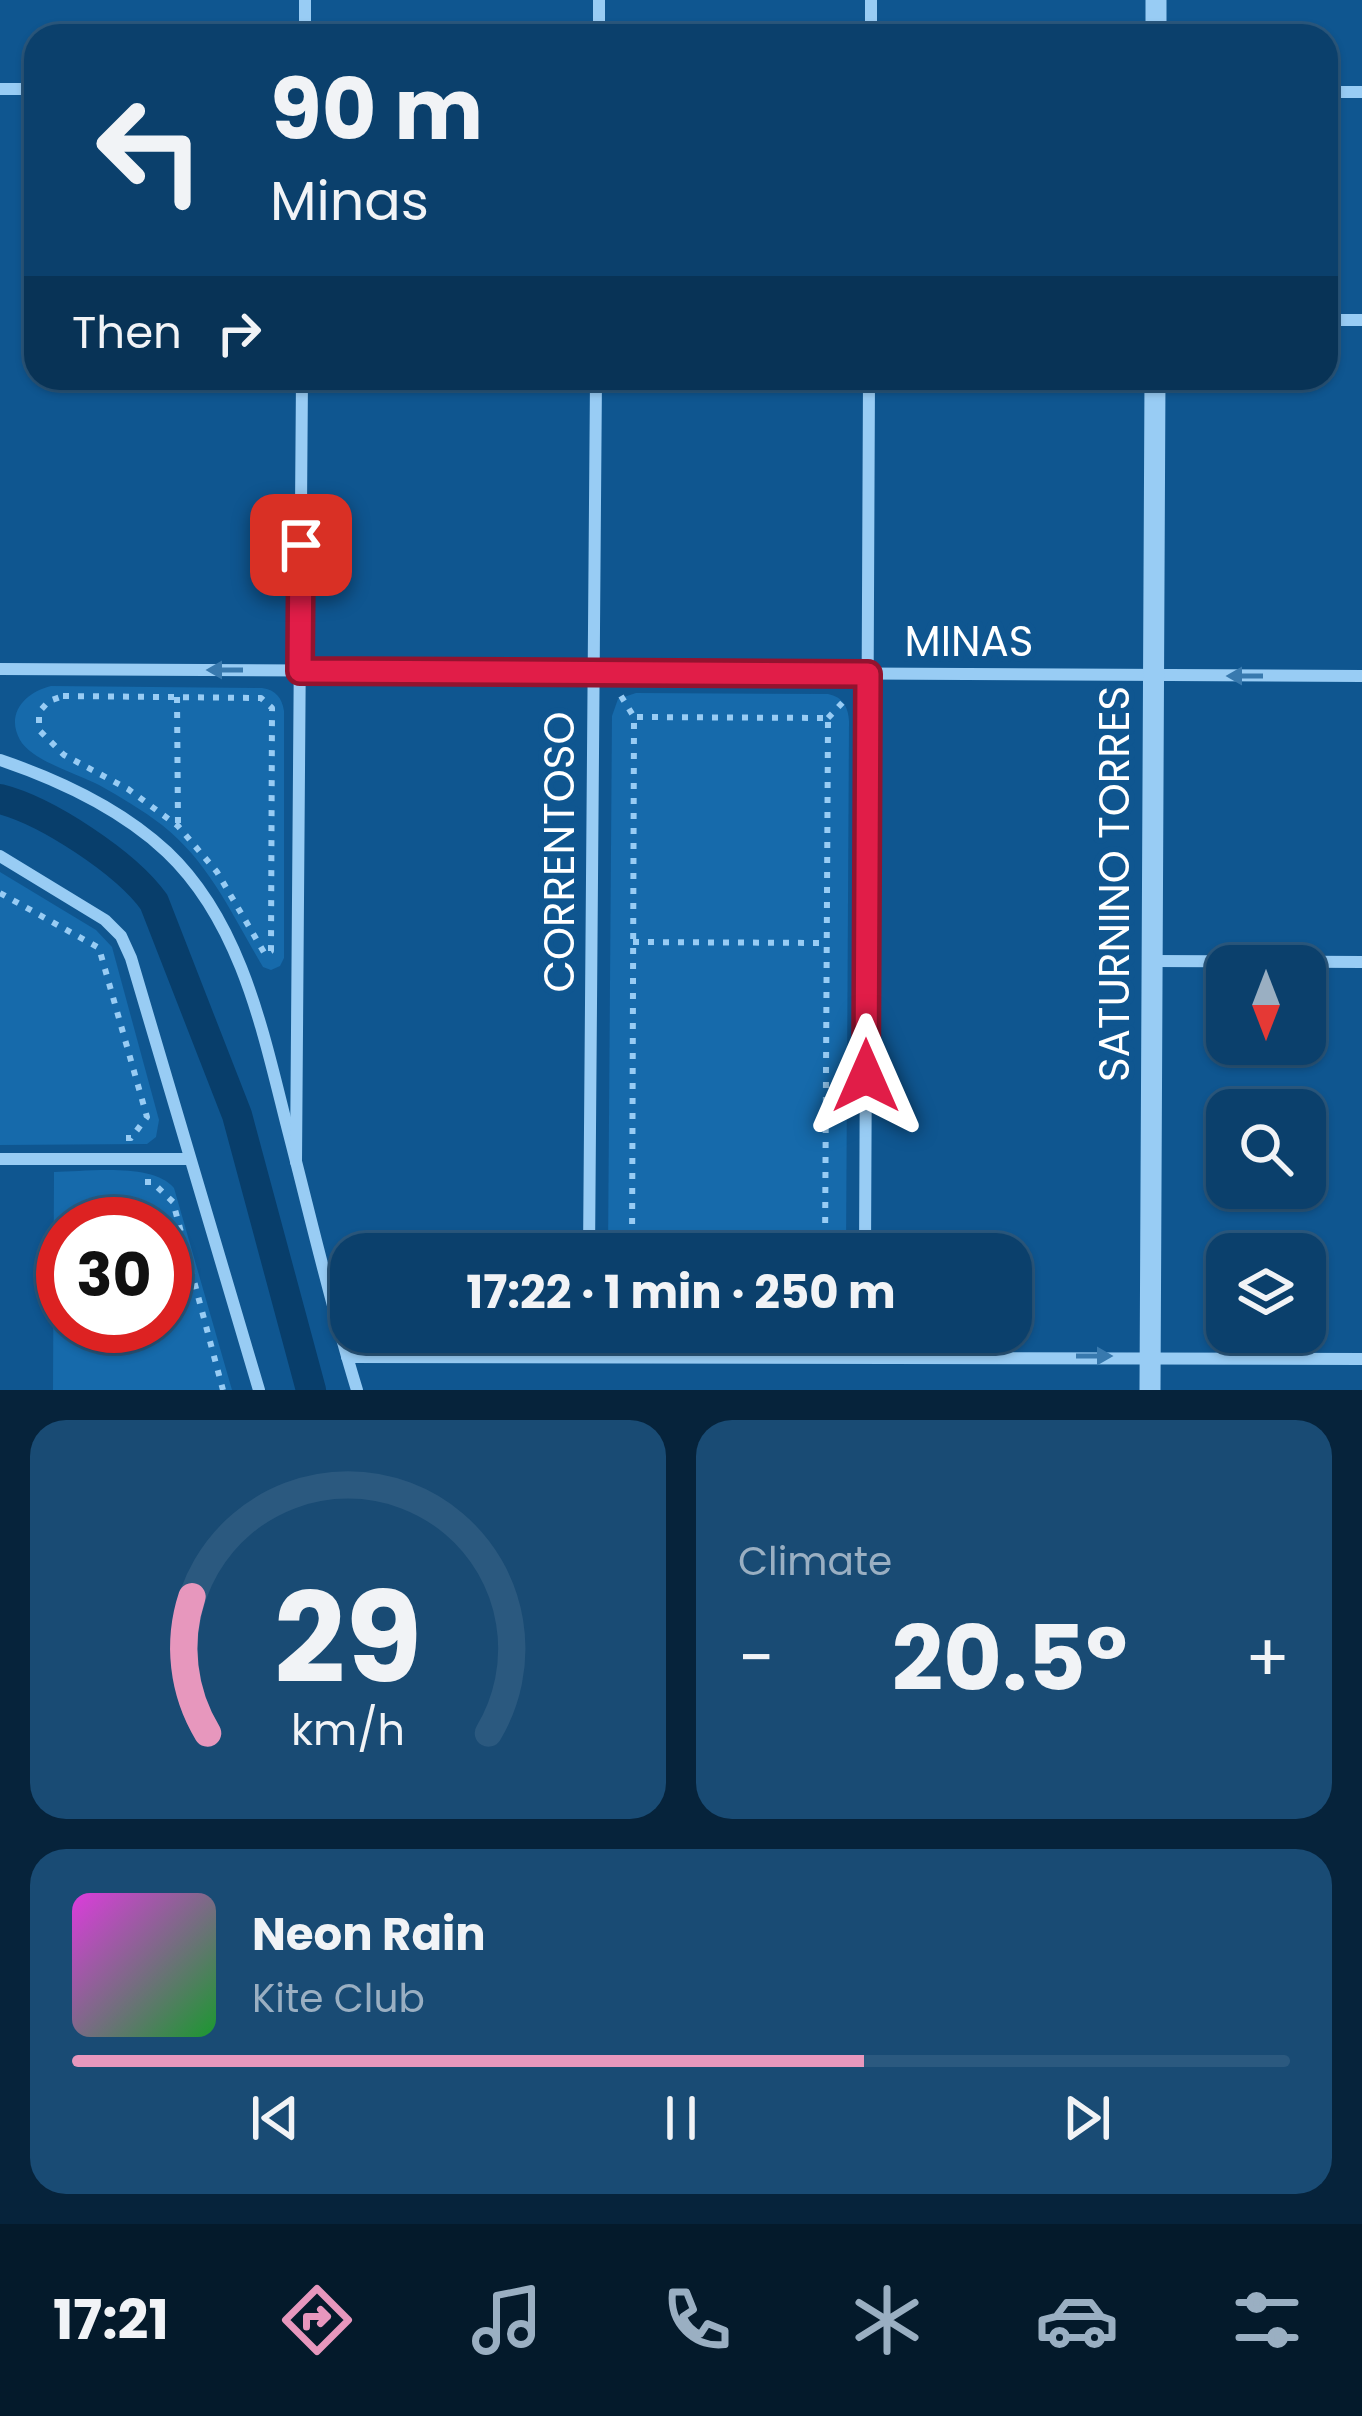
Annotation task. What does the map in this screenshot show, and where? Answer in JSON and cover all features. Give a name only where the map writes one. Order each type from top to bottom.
[{"type":"street","points":[[296,1162],[302,390]]},
{"type":"street","name":"CORRENTOSO","points":[[589,1233],[596,390]]},
{"type":"street","points":[[865,1233],[869,390]]},
{"type":"street","name":"SATURNINO TORRES","points":[[1150,1390],[1155,390]]},
{"type":"street","name":"MINAS","points":[[0,669],[1362,676]]},
{"type":"street","points":[[0,760],[102,805],[148,836],[189,877],[220,925],[264,1039],[357,1390]]},
{"type":"street","points":[[0,856],[96,913],[122,936],[259,1390]]},
{"type":"street","points":[[1153,961],[1362,962]]},
{"type":"street","points":[[0,1159],[190,1159]]},
{"type":"street","points":[[346,1358],[1362,1359]]},
{"type":"path","points":[[63,696],[261,698],[272,708],[271,952],[265,954],[218,872],[178,826],[128,789],[64,754],[38,730],[39,712],[49,701],[63,696]]},
{"type":"path","points":[[622,696],[634,717],[632,1233]]},
{"type":"path","points":[[177,697],[178,826]]},
{"type":"path","points":[[825,1233],[828,718],[843,702]]},
{"type":"path","points":[[634,717],[828,718]]},
{"type":"path","points":[[0,893],[98,948],[148,1117],[130,1138]]},
{"type":"path","points":[[633,942],[827,943]]},
{"type":"path","points":[[132,1182],[152,1182],[173,1202],[223,1390]]},
{"type":"shaded area","points":[[51,686],[262,688],[277,695],[284,711],[284,958],[280,966],[263,967],[207,873],[162,825],[26,748],[16,730],[20,705]]},
{"type":"shaded area","points":[[636,693],[828,694],[846,707],[846,1233],[608,1233],[612,716],[618,699]]},
{"type":"shaded area","points":[[0,872],[96,930],[112,947],[159,1120],[156,1137],[147,1144],[0,1145]]},
{"type":"shaded area","points":[[54,1172],[135,1172],[164,1180],[177,1197],[54,1197]]},
{"type":"shaded area","points":[[192,1251],[232,1390],[53,1390],[53,1353],[192,1353]]},
{"type":"waterway","points":[[0,799],[84,840],[125,871],[154,902],[237,1115],[311,1390]]},
{"type":"route","points":[[301,545],[300,671],[868,674],[866,1076]]}]
